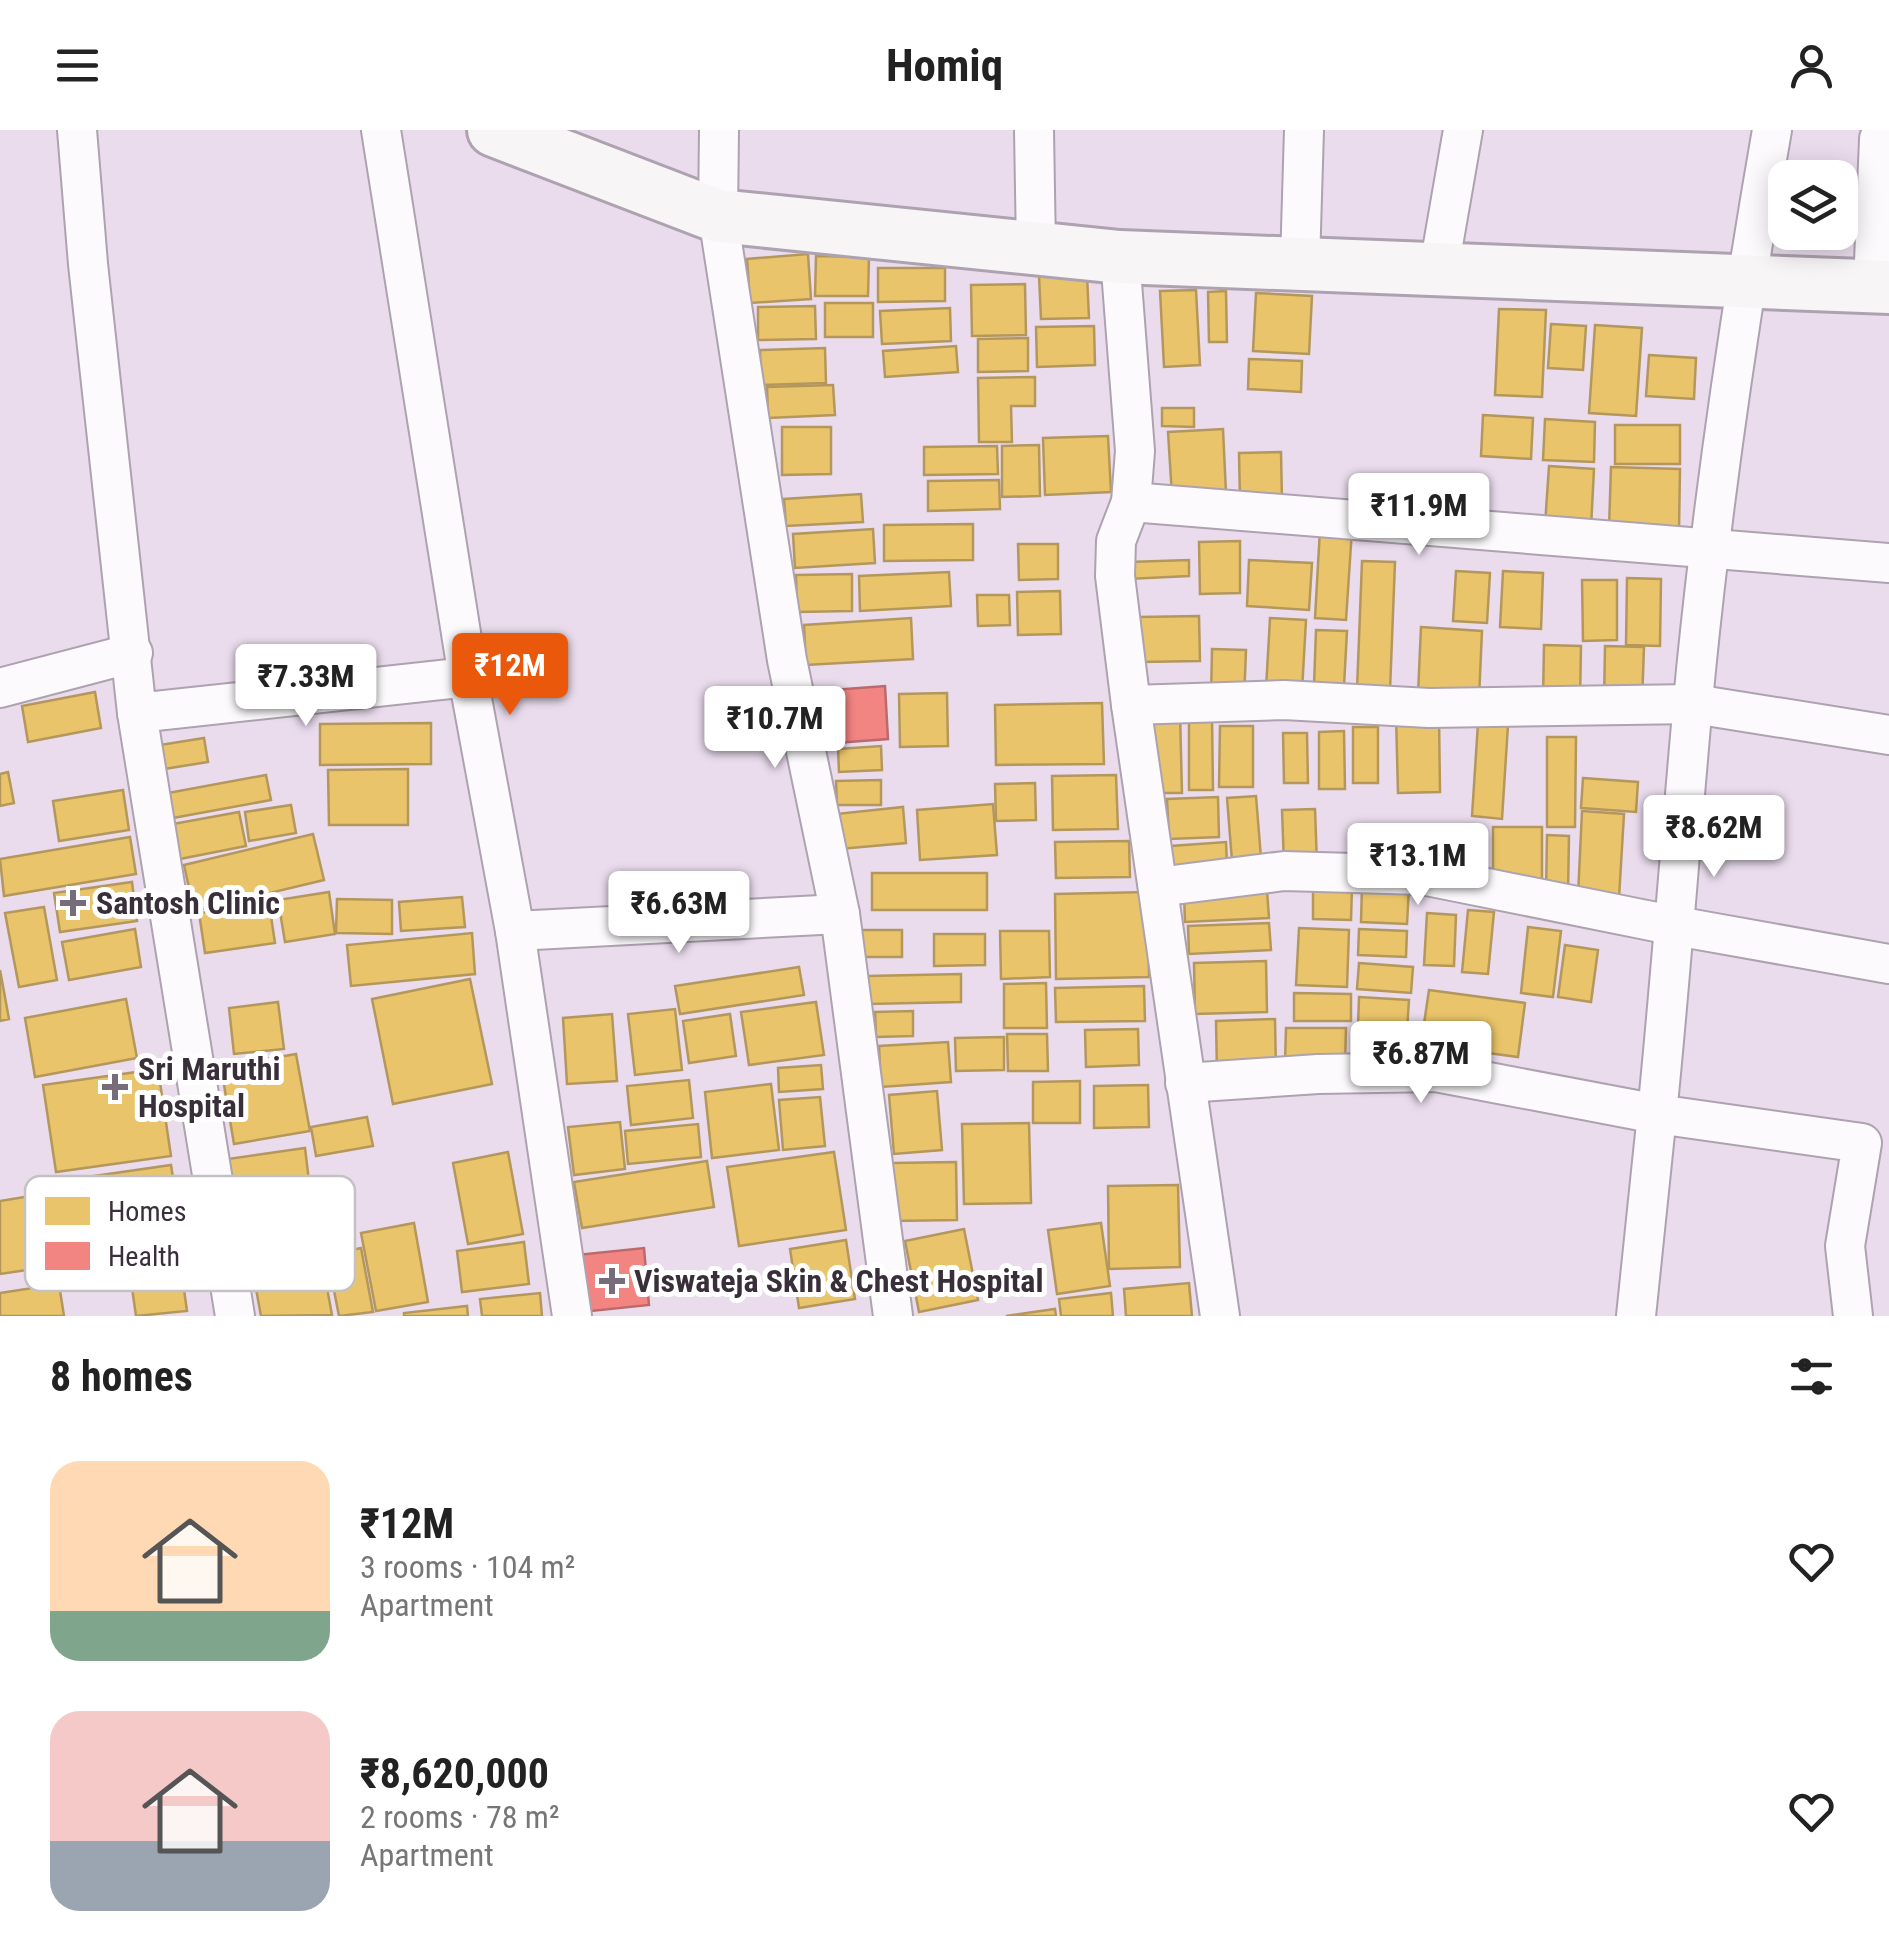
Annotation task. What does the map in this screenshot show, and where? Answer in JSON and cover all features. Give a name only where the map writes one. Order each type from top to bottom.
[{"type":"main road","points":[[494,130],[718,216],[1120,257],[1881,286]]},
{"type":"street","points":[[77,130],[137,713],[212,1176]]},
{"type":"street","points":[[381,130],[468,677],[515,931],[572,1316]]},
{"type":"street","points":[[719,130],[718,216],[787,660],[840,914],[893,1316]]},
{"type":"street","points":[[1034,130],[1036,249]]},
{"type":"street","points":[[1300,263],[1304,130]]},
{"type":"street","points":[[1439,268],[1462,130]]},
{"type":"street","points":[[1636,1316],[1676,926],[1694,704],[1767,131]]},
{"type":"street","points":[[1881,286],[1879,140],[1889,133]]},
{"type":"street","points":[[1120,257],[1135,451],[1131,502],[1123,518],[1115,558],[1131,705],[1220,1316]]},
{"type":"street","points":[[1131,502],[1889,563]]},
{"type":"street","points":[[0,688],[133,653]]},
{"type":"street","points":[[137,713],[468,677]]},
{"type":"street","points":[[1131,705],[1284,700],[1430,708],[1694,704],[1889,734]]},
{"type":"street","points":[[1158,887],[1284,871],[1422,875],[1889,964]]},
{"type":"street","points":[[515,931],[840,914]]},
{"type":"street","points":[[1184,1083],[1318,1074],[1436,1072],[1657,1114],[1876,1148],[1845,1246],[1853,1316]]},
{"type":"street","points":[[231,1291],[235,1316]]},
{"type":"building: Homes","points":[[808,254],[811,299],[750,303],[747,259]]},
{"type":"building: Homes","points":[[816,256],[869,257],[868,296],[815,296]]},
{"type":"building: Homes","points":[[878,268],[945,268],[945,301],[878,302]]},
{"type":"building: Homes","points":[[1087,275],[1089,318],[1041,319],[1039,276]]},
{"type":"building: Homes","points":[[1025,284],[1026,335],[972,336],[971,285]]},
{"type":"building: Homes","points":[[1196,290],[1200,365],[1164,367],[1160,291]]},
{"type":"building: Homes","points":[[1226,291],[1227,342],[1209,342],[1208,292]]},
{"type":"building: Homes","points":[[1256,293],[1312,296],[1309,354],[1253,351]]},
{"type":"building: Homes","points":[[825,303],[873,303],[873,337],[825,337]]},
{"type":"building: Homes","points":[[815,306],[816,339],[758,340],[758,307]]},
{"type":"building: Homes","points":[[950,308],[951,341],[882,344],[880,311]]},
{"type":"building: Homes","points":[[1499,309],[1546,310],[1542,397],[1495,395]]},
{"type":"building: Homes","points":[[1551,324],[1586,326],[1583,370],[1548,368]]},
{"type":"building: Homes","points":[[1595,325],[1642,328],[1636,416],[1589,413]]},
{"type":"building: Homes","points":[[1094,326],[1095,365],[1037,367],[1036,327]]},
{"type":"building: Homes","points":[[1028,338],[1028,371],[978,372],[978,339]]},
{"type":"building: Homes","points":[[956,346],[958,372],[885,377],[883,351]]},
{"type":"building: Homes","points":[[825,348],[826,383],[761,385],[760,350]]},
{"type":"building: Homes","points":[[1649,355],[1696,358],[1694,399],[1646,396]]},
{"type":"building: Homes","points":[[1249,359],[1302,361],[1301,392],[1248,389]]},
{"type":"building: Homes","points":[[1035,377],[1035,406],[1011,406],[1012,442],[979,442],[978,378]]},
{"type":"building: Homes","points":[[833,385],[835,415],[768,418],[767,387]]},
{"type":"building: Homes","points":[[1162,408],[1194,408],[1194,427],[1162,426]]},
{"type":"building: Homes","points":[[1483,415],[1533,418],[1531,459],[1481,456]]},
{"type":"building: Homes","points":[[1545,419],[1595,422],[1594,462],[1543,460]]},
{"type":"building: Homes","points":[[1615,425],[1680,425],[1680,464],[1615,464]]},
{"type":"building: Homes","points":[[782,427],[831,427],[831,474],[782,475]]},
{"type":"building: Homes","points":[[1223,429],[1226,493],[1172,496],[1168,432]]},
{"type":"building: Homes","points":[[1108,436],[1111,492],[1045,495],[1043,438]]},
{"type":"building: Homes","points":[[1039,445],[1040,496],[1002,497],[1002,446]]},
{"type":"building: Homes","points":[[997,446],[998,474],[924,475],[924,447]]},
{"type":"building: Homes","points":[[1281,452],[1282,500],[1240,501],[1239,453]]},
{"type":"building: Homes","points":[[1549,466],[1594,469],[1591,528],[1545,525]]},
{"type":"building: Homes","points":[[1611,467],[1680,469],[1679,530],[1609,528]]},
{"type":"building: Homes","points":[[999,480],[1000,509],[928,511],[928,481]]},
{"type":"building: Homes","points":[[861,494],[863,522],[786,526],[784,499]]},
{"type":"building: Homes","points":[[973,524],[973,560],[884,561],[884,525]]},
{"type":"building: Homes","points":[[873,529],[875,563],[795,568],[793,534]]},
{"type":"building: Homes","points":[[1320,529],[1352,530],[1346,620],[1315,618]]},
{"type":"building: Homes","points":[[1240,541],[1240,593],[1200,594],[1199,542]]},
{"type":"building: Homes","points":[[1018,544],[1058,544],[1058,579],[1019,580]]},
{"type":"building: Homes","points":[[1189,560],[1189,576],[1128,579],[1128,562]]},
{"type":"building: Homes","points":[[1249,560],[1312,563],[1309,610],[1247,606]]},
{"type":"building: Homes","points":[[1362,561],[1395,562],[1390,691],[1357,690]]},
{"type":"building: Homes","points":[[1456,571],[1490,573],[1487,623],[1453,621]]},
{"type":"building: Homes","points":[[1503,571],[1543,573],[1541,629],[1500,627]]},
{"type":"building: Homes","points":[[949,572],[951,606],[860,611],[859,576]]},
{"type":"building: Homes","points":[[852,574],[852,611],[797,612],[796,575]]},
{"type":"building: Homes","points":[[1627,578],[1661,579],[1660,646],[1626,645]]},
{"type":"building: Homes","points":[[1582,580],[1617,580],[1617,640],[1583,641]]},
{"type":"building: Homes","points":[[1060,591],[1061,634],[1018,635],[1017,592]]},
{"type":"building: Homes","points":[[977,595],[1009,595],[1010,625],[978,626]]},
{"type":"building: Homes","points":[[1199,616],[1200,661],[1140,662],[1139,617]]},
{"type":"building: Homes","points":[[911,618],[913,659],[806,665],[804,625]]},
{"type":"building: Homes","points":[[1270,618],[1306,620],[1302,691],[1266,689]]},
{"type":"building: Homes","points":[[1421,627],[1482,631],[1479,698],[1418,694]]},
{"type":"building: Homes","points":[[1316,630],[1347,631],[1344,686],[1314,685]]},
{"type":"building: Homes","points":[[1544,645],[1581,646],[1580,701],[1543,700]]},
{"type":"building: Homes","points":[[1605,646],[1644,647],[1642,703],[1604,703]]},
{"type":"building: Homes","points":[[1212,649],[1246,650],[1244,701],[1211,700]]},
{"type":"building: Homes","points":[[95,692],[101,728],[28,742],[22,706]]},
{"type":"building: Homes","points":[[947,693],[948,746],[900,747],[899,694]]},
{"type":"building: Homes","points":[[1102,703],[1104,764],[996,765],[995,705]]},
{"type":"building: Homes","points":[[1180,713],[1182,793],[1154,793],[1152,714]]},
{"type":"building: Homes","points":[[1439,715],[1440,792],[1398,793],[1396,716]]},
{"type":"building: Homes","points":[[1212,717],[1213,790],[1189,790],[1189,718]]},
{"type":"building: Homes","points":[[431,723],[431,764],[320,765],[320,724]]},
{"type":"building: Homes","points":[[1478,723],[1508,725],[1502,819],[1472,816]]},
{"type":"building: Homes","points":[[1220,726],[1253,726],[1253,787],[1219,787]]},
{"type":"building: Homes","points":[[1353,727],[1378,727],[1378,783],[1353,783]]},
{"type":"building: Homes","points":[[1344,731],[1345,789],[1319,789],[1319,732]]},
{"type":"building: Homes","points":[[1283,733],[1307,733],[1308,783],[1284,783]]},
{"type":"building: Homes","points":[[1547,737],[1576,737],[1575,827],[1547,827]]},
{"type":"building: Homes","points":[[204,738],[208,762],[164,769],[160,745]]},
{"type":"building: Homes","points":[[881,746],[882,770],[839,772],[838,749]]},
{"type":"building: Homes","points":[[408,769],[408,825],[329,825],[328,770]]},
{"type":"building: Homes","points":[[8,772],[14,803],[0,806],[0,774]]},
{"type":"building: Homes","points":[[266,775],[271,800],[173,818],[168,793]]},
{"type":"building: Homes","points":[[1116,775],[1118,829],[1053,830],[1052,776]]},
{"type":"building: Homes","points":[[1583,778],[1638,782],[1636,812],[1581,808]]},
{"type":"building: Homes","points":[[881,780],[881,805],[837,805],[836,781]]},
{"type":"building: Homes","points":[[1035,783],[1036,820],[996,821],[995,784]]},
{"type":"building: Homes","points":[[123,790],[129,830],[59,841],[53,801]]},
{"type":"building: Homes","points":[[1256,796],[1261,858],[1232,861],[1227,798]]},
{"type":"building: Homes","points":[[1218,797],[1219,837],[1169,839],[1167,799]]},
{"type":"building: Homes","points":[[993,804],[997,855],[920,860],[917,810]]},
{"type":"building: Homes","points":[[291,805],[296,833],[249,841],[245,812]]},
{"type":"building: Homes","points":[[903,807],[906,843],[840,849],[836,814]]},
{"type":"building: Homes","points":[[1315,809],[1317,864],[1284,865],[1282,810]]},
{"type":"building: Homes","points":[[1582,811],[1624,814],[1619,898],[1578,896]]},
{"type":"building: Homes","points":[[239,812],[246,846],[180,859],[173,824]]},
{"type":"building: Homes","points":[[1493,827],[1542,827],[1542,888],[1493,888]]},
{"type":"building: Homes","points":[[313,834],[324,880],[194,911],[184,865]]},
{"type":"building: Homes","points":[[1547,835],[1569,836],[1568,894],[1546,894]]},
{"type":"building: Homes","points":[[130,837],[136,874],[4,896],[0,859]]},
{"type":"building: Homes","points":[[1129,841],[1130,877],[1056,878],[1055,842]]},
{"type":"building: Homes","points":[[1226,842],[1227,864],[1172,867],[1171,846]]},
{"type":"building: Homes","points":[[872,873],[987,873],[987,910],[872,910]]},
{"type":"building: Homes","points":[[132,882],[137,921],[60,932],[54,893]]},
{"type":"building: Homes","points":[[1362,885],[1409,887],[1407,924],[1361,922]]},
{"type":"building: Homes","points":[[1313,886],[1352,887],[1351,920],[1313,919]]},
{"type":"building: Homes","points":[[1267,890],[1269,918],[1185,922],[1184,894]]},
{"type":"building: Homes","points":[[329,892],[335,934],[285,942],[278,900]]},
{"type":"building: Homes","points":[[1148,892],[1149,977],[1056,979],[1055,894]]},
{"type":"building: Homes","points":[[462,897],[465,927],[401,931],[399,902]]},
{"type":"building: Homes","points":[[337,899],[392,900],[392,934],[336,933]]},
{"type":"building: Homes","points":[[269,903],[275,943],[205,953],[199,913]]},
{"type":"building: Homes","points":[[44,907],[57,980],[19,987],[5,913]]},
{"type":"building: Homes","points":[[1468,910],[1494,912],[1488,974],[1462,972]]},
{"type":"building: Homes","points":[[1427,913],[1456,915],[1454,966],[1424,965]]},
{"type":"building: Homes","points":[[1269,923],[1271,950],[1189,954],[1188,926]]},
{"type":"building: Homes","points":[[1528,927],[1561,931],[1553,997],[1521,993]]},
{"type":"building: Homes","points":[[1299,928],[1349,930],[1347,987],[1296,985]]},
{"type":"building: Homes","points":[[135,929],[141,967],[69,980],[62,942]]},
{"type":"building: Homes","points":[[1359,929],[1407,931],[1406,957],[1358,955]]},
{"type":"building: Homes","points":[[855,930],[902,930],[902,957],[855,957]]},
{"type":"building: Homes","points":[[1000,931],[1049,931],[1050,977],[1001,979]]},
{"type":"building: Homes","points":[[472,933],[475,974],[351,986],[347,945]]},
{"type":"building: Homes","points":[[934,934],[985,934],[985,965],[934,966]]},
{"type":"building: Homes","points":[[1565,945],[1598,950],[1591,1002],[1558,997]]},
{"type":"building: Homes","points":[[1266,961],[1267,1012],[1195,1014],[1194,963]]},
{"type":"building: Homes","points":[[1359,963],[1413,967],[1411,993],[1357,989]]},
{"type":"building: Homes","points":[[799,967],[804,995],[680,1014],[675,986]]},
{"type":"building: Homes","points":[[0,970],[9,1019],[0,1021]]},
{"type":"building: Homes","points":[[961,974],[961,1002],[868,1004],[868,976]]},
{"type":"building: Homes","points":[[470,979],[492,1084],[393,1104],[372,999]]},
{"type":"building: Homes","points":[[1046,983],[1047,1028],[1004,1028],[1004,984]]},
{"type":"building: Homes","points":[[1144,986],[1145,1021],[1056,1022],[1055,988]]},
{"type":"building: Homes","points":[[1429,990],[1525,1003],[1518,1057],[1421,1044]]},
{"type":"building: Homes","points":[[1294,993],[1351,994],[1351,1021],[1294,1021]]},
{"type":"building: Homes","points":[[1359,997],[1409,1000],[1407,1031],[1358,1027]]},
{"type":"building: Homes","points":[[126,999],[137,1058],[35,1077],[25,1018]]},
{"type":"building: Homes","points":[[278,1002],[284,1049],[234,1054],[229,1008]]},
{"type":"building: Homes","points":[[816,1002],[824,1055],[749,1065],[741,1012]]},
{"type":"building: Homes","points":[[675,1009],[682,1070],[635,1075],[628,1014]]},
{"type":"building: Homes","points":[[913,1011],[913,1036],[876,1037],[875,1012]]},
{"type":"building: Homes","points":[[612,1014],[617,1081],[567,1084],[563,1018]]},
{"type":"building: Homes","points":[[730,1014],[736,1056],[689,1063],[683,1021]]},
{"type":"building: Homes","points":[[1275,1019],[1276,1072],[1217,1073],[1216,1021]]},
{"type":"building: Homes","points":[[1286,1028],[1346,1028],[1345,1063],[1285,1062]]},
{"type":"building: Homes","points":[[1138,1029],[1139,1065],[1086,1067],[1085,1030]]},
{"type":"building: Homes","points":[[1007,1034],[1047,1034],[1048,1071],[1008,1071]]},
{"type":"building: Homes","points":[[1004,1037],[1004,1070],[956,1071],[955,1038]]},
{"type":"building: Homes","points":[[948,1042],[951,1082],[881,1087],[879,1046]]},
{"type":"building: Homes","points":[[296,1054],[310,1131],[234,1144],[221,1067]]},
{"type":"building: Homes","points":[[821,1065],[823,1089],[779,1092],[778,1068]]},
{"type":"building: Homes","points":[[158,1069],[171,1156],[56,1172],[43,1085]]},
{"type":"building: Homes","points":[[689,1080],[693,1118],[631,1125],[627,1086]]},
{"type":"building: Homes","points":[[1080,1081],[1080,1123],[1033,1123],[1033,1082]]},
{"type":"building: Homes","points":[[771,1084],[779,1150],[712,1158],[705,1092]]},
{"type":"building: Homes","points":[[1148,1085],[1149,1127],[1094,1128],[1094,1086]]},
{"type":"building: Homes","points":[[937,1091],[942,1150],[894,1154],[889,1095]]},
{"type":"building: Homes","points":[[820,1097],[825,1146],[783,1150],[779,1100]]},
{"type":"building: Homes","points":[[367,1117],[373,1146],[316,1156],[311,1127]]},
{"type":"building: Homes","points":[[620,1122],[625,1169],[574,1175],[568,1127]]},
{"type":"building: Homes","points":[[1029,1123],[1031,1203],[964,1204],[962,1124]]},
{"type":"building: Homes","points":[[698,1124],[701,1157],[628,1164],[625,1131]]},
{"type":"building: Homes","points":[[305,1148],[308,1176],[230,1176],[228,1159]]},
{"type":"building: Homes","points":[[508,1152],[523,1234],[468,1244],[453,1163]]},
{"type":"building: Homes","points":[[834,1152],[846,1230],[739,1246],[727,1167]]},
{"type":"building: Homes","points":[[707,1161],[714,1207],[582,1228],[574,1182]]},
{"type":"building: Homes","points":[[956,1162],[957,1220],[893,1221],[892,1163]]},
{"type":"building: Homes","points":[[171,1165],[173,1176],[94,1176]]},
{"type":"building: Homes","points":[[1178,1185],[1180,1267],[1109,1269],[1108,1186]]},
{"type":"building: Homes","points":[[25,1197],[25,1270],[0,1274],[0,1201]]},
{"type":"building: Homes","points":[[414,1223],[428,1302],[376,1311],[361,1233]]},
{"type":"building: Homes","points":[[1101,1223],[1110,1286],[1057,1294],[1048,1230]]},
{"type":"building: Homes","points":[[964,1229],[978,1300],[919,1312],[905,1241]]},
{"type":"building: Homes","points":[[846,1240],[855,1299],[799,1308],[790,1249]]},
{"type":"building: Homes","points":[[524,1242],[529,1284],[462,1292],[457,1251]]},
{"type":"building: Homes","points":[[361,1248],[373,1312],[339,1316],[334,1291],[355,1291],[355,1249]]},
{"type":"building: Homes","points":[[1189,1283],[1192,1316],[1126,1316],[1124,1289]]},
{"type":"building: Homes","points":[[60,1291],[64,1316],[0,1316],[0,1293]]},
{"type":"building: Homes","points":[[132,1291],[184,1291],[187,1311],[136,1316]]},
{"type":"building: Homes","points":[[256,1291],[328,1291],[332,1315],[261,1316]]},
{"type":"building: Homes","points":[[540,1293],[542,1316],[482,1316],[480,1299]]},
{"type":"building: Homes","points":[[1111,1293],[1113,1316],[1061,1316],[1059,1299]]},
{"type":"building: Homes","points":[[467,1306],[468,1316],[404,1316],[404,1313]]},
{"type":"building: Homes","points":[[1055,1309],[1056,1316],[1006,1316]]},
{"type":"building: Health","points":[[885,686],[888,739],[823,744],[819,691]]},
{"type":"building: Health","points":[[644,1248],[649,1305],[582,1312],[576,1255]]},
{"type":"place","name":"Santosh Clinic","points":[[73,903]]},
{"type":"place","name":"Sri Maruthi Hospital","points":[[115,1087]]},
{"type":"place","name":"Viswateja Skin & Chest Hospital","points":[[612,1281]]}]
